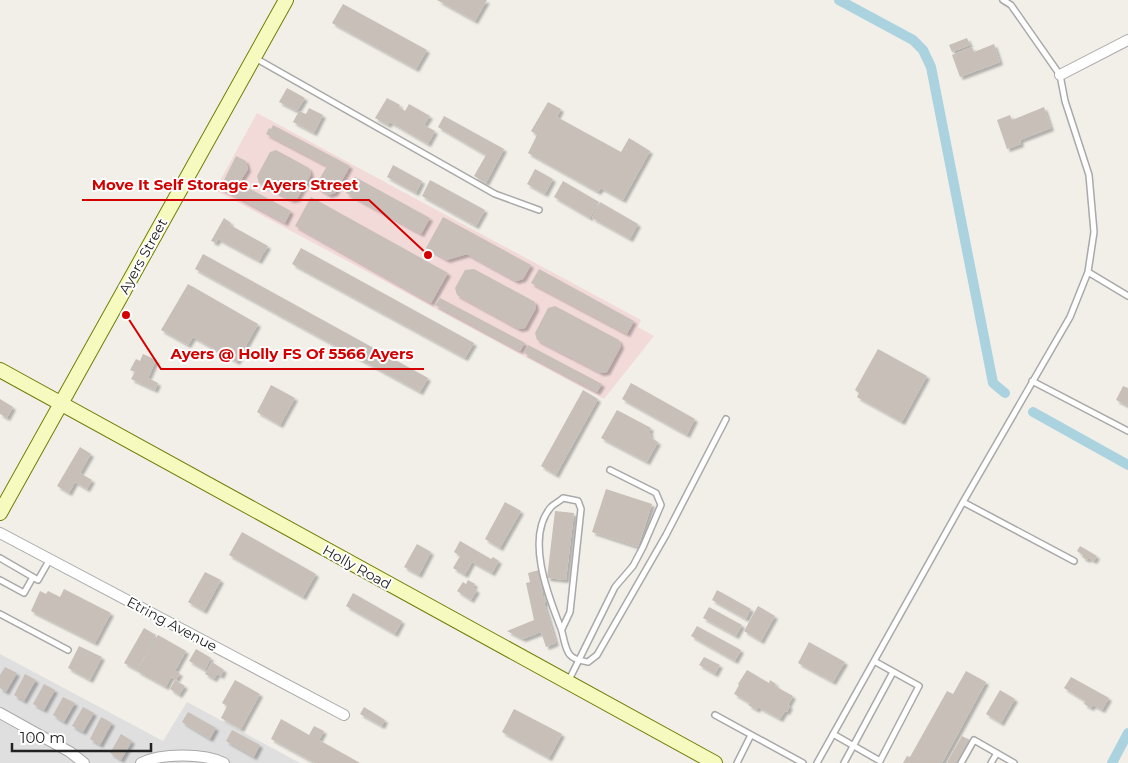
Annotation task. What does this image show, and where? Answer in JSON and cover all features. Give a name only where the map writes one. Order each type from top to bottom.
[{"type":"main road","name":"Ayers Street","points":[[2,505],[286,0]]},
{"type":"main road","name":"Holly Road","points":[[0,370],[715,763]]},
{"type":"street","points":[[1060,75],[1128,40]]},
{"type":"street","name":"Etring Avenue","points":[[0,533],[344,715]]},
{"type":"street","points":[[0,712],[70,752],[84,763]]},
{"type":"street","points":[[141,763],[147,760],[172,756],[196,756],[224,763]]},
{"type":"lane","points":[[817,763],[963,502],[1070,317],[1088,272],[1094,232],[1089,175],[1065,101],[1060,75],[1011,5],[1003,0]]},
{"type":"lane","points":[[255,58],[495,194],[539,210]]},
{"type":"lane","points":[[1088,272],[1128,296]]},
{"type":"lane","points":[[1032,381],[1128,432]]},
{"type":"lane","points":[[562,629],[570,612],[581,509],[578,501],[563,498],[551,507],[544,521],[540,539],[540,562],[549,600],[562,629],[570,656],[588,662],[597,655],[666,535],[726,419]]},
{"type":"lane","points":[[568,682],[615,587],[633,566],[662,505],[656,493],[610,470]]},
{"type":"lane","points":[[963,502],[1074,561]]},
{"type":"lane","points":[[0,558],[38,580],[50,559]]},
{"type":"lane","points":[[0,580],[24,593],[33,577]]},
{"type":"lane","points":[[0,614],[68,650]]},
{"type":"lane","points":[[833,734],[880,762],[919,686],[874,661]]},
{"type":"lane","points":[[844,763],[893,672]]},
{"type":"lane","points":[[715,715],[802,763]]},
{"type":"lane","points":[[737,763],[752,735]]},
{"type":"lane","points":[[961,763],[974,740],[1014,763]]},
{"type":"lane","points":[[991,763],[997,753]]},
{"type":"shaded area","points":[[257,113],[641,320],[638,327],[654,336],[604,399],[215,190]]},
{"type":"shaded area","points":[[0,654],[163,741],[187,702],[300,763],[0,763]]},
{"type":"building","points":[[437,0],[487,0],[475,21]]},
{"type":"building","points":[[343,4],[427,50],[416,69],[332,23]]},
{"type":"building","points":[[967,38],[970,45],[952,52],[949,45]]},
{"type":"building","points":[[994,44],[1000,62],[960,77],[952,55],[972,47],[974,52]]},
{"type":"building","points":[[287,88],[305,98],[297,111],[279,102]]},
{"type":"building","points":[[387,98],[400,105],[399,107],[405,111],[409,104],[430,116],[424,125],[435,131],[428,144],[390,122],[388,125],[375,118]]},
{"type":"building","points":[[548,102],[561,109],[557,117],[621,152],[629,138],[650,151],[623,200],[601,188],[598,192],[528,153],[537,135],[531,131]]},
{"type":"building","points":[[1044,107],[1051,128],[1020,140],[1021,144],[1007,149],[997,120],[1010,115],[1012,120]]},
{"type":"building","points":[[309,108],[323,115],[314,133],[293,122],[299,111],[306,114]]},
{"type":"building","points":[[444,116],[504,149],[486,183],[474,176],[486,155],[438,127]]},
{"type":"building","points":[[273,125],[350,166],[335,193],[329,195],[319,189],[317,183],[327,166],[266,134]]},
{"type":"building","points":[[276,150],[309,168],[311,174],[297,199],[291,200],[259,183],[257,176],[270,152]]},
{"type":"building","points":[[236,156],[246,161],[248,169],[239,183],[291,211],[285,223],[220,188]]},
{"type":"building","points":[[393,165],[422,181],[416,193],[387,177]]},
{"type":"building","points":[[535,169],[553,179],[545,194],[527,184]]},
{"type":"building","points":[[355,177],[430,218],[421,234],[346,193]]},
{"type":"building","points":[[430,180],[485,210],[476,226],[422,196]]},
{"type":"building","points":[[563,181],[599,202],[590,218],[554,197]]},
{"type":"building","points":[[311,197],[448,273],[431,303],[295,226]]},
{"type":"building","points":[[600,202],[638,224],[630,239],[592,218]]},
{"type":"building","points":[[443,217],[531,265],[523,279],[516,281],[467,254],[447,260],[426,248]]},
{"type":"building","points":[[224,218],[231,223],[230,225],[268,246],[259,261],[218,239],[216,243],[211,241]]},
{"type":"building","points":[[301,248],[474,343],[465,358],[292,264]]},
{"type":"building","points":[[203,254],[428,378],[420,392],[195,269]]},
{"type":"building","points":[[474,269],[535,302],[536,308],[525,328],[519,329],[457,295],[455,288],[465,270]]},
{"type":"building","points":[[539,269],[634,321],[627,334],[531,283]]},
{"type":"building","points":[[188,284],[258,324],[237,362],[193,337],[188,345],[161,330]]},
{"type":"building","points":[[440,298],[525,343],[520,351],[435,305]]},
{"type":"building","points":[[555,306],[619,340],[621,346],[607,372],[601,373],[537,340],[535,333],[548,308]]},
{"type":"building","points":[[528,345],[602,384],[597,392],[524,353]]},
{"type":"building","points":[[878,349],[927,376],[902,422],[857,397],[859,393],[855,390]]},
{"type":"building","points":[[143,354],[156,360],[148,378],[158,383],[155,390],[131,379],[135,372],[130,370],[136,359],[140,361]]},
{"type":"building","points":[[631,383],[695,419],[687,435],[622,399]]},
{"type":"building","points":[[271,385],[295,398],[280,425],[257,412]]},
{"type":"building","points":[[1123,386],[1128,388],[1128,406],[1116,400]]},
{"type":"building","points":[[583,390],[598,399],[556,475],[541,466]]},
{"type":"building","points":[[0,399],[13,407],[7,418],[0,414]]},
{"type":"building","points":[[617,410],[651,428],[650,437],[658,442],[647,462],[601,438]]},
{"type":"building","points":[[80,447],[91,454],[80,473],[92,480],[87,489],[75,482],[69,493],[57,486]]},
{"type":"building","points":[[606,489],[652,504],[638,547],[592,532]]},
{"type":"building","points":[[505,502],[521,511],[500,548],[485,539]]},
{"type":"building","points":[[555,511],[574,513],[566,580],[547,578]]},
{"type":"building","points":[[242,532],[316,574],[303,597],[229,555]]},
{"type":"building","points":[[460,541],[491,559],[493,557],[499,561],[492,573],[472,562],[465,575],[453,568],[460,556],[454,552]]},
{"type":"building","points":[[417,544],[431,552],[419,575],[404,567]]},
{"type":"building","points":[[1080,546],[1097,556],[1094,561],[1082,557],[1083,555],[1077,551]]},
{"type":"building","points":[[539,570],[546,603],[544,603],[556,643],[546,647],[541,632],[523,639],[507,631],[534,620],[526,583],[530,582],[528,573]]},
{"type":"building","points":[[205,572],[221,580],[204,611],[188,602]]},
{"type":"building","points":[[468,580],[475,584],[473,588],[477,590],[471,600],[457,591],[463,582],[466,584]]},
{"type":"building","points":[[64,589],[111,613],[95,643],[31,611],[40,591],[46,594],[48,591],[60,597]]},
{"type":"building","points":[[717,590],[751,609],[746,619],[712,600]]},
{"type":"building","points":[[353,593],[402,621],[395,634],[346,606]]},
{"type":"building","points":[[758,606],[775,616],[761,641],[744,631]]},
{"type":"building","points":[[709,607],[742,625],[736,636],[703,618]]},
{"type":"building","points":[[697,626],[741,650],[735,661],[691,636]]},
{"type":"building","points":[[144,628],[156,635],[137,670],[124,663]]},
{"type":"building","points":[[158,635],[186,651],[175,671],[180,673],[176,680],[171,677],[166,687],[137,671]]},
{"type":"building","points":[[809,642],[845,662],[833,682],[798,663]]},
{"type":"building","points":[[79,646],[102,657],[90,680],[68,668]]},
{"type":"building","points":[[196,649],[211,658],[205,670],[189,661]]},
{"type":"building","points":[[704,657],[720,665],[715,674],[699,665]]},
{"type":"building","points":[[212,662],[224,670],[221,676],[217,674],[214,679],[205,674]]},
{"type":"building","points":[[5,667],[17,673],[6,692],[0,688],[0,675]]},
{"type":"building","points":[[747,670],[769,683],[770,680],[776,684],[775,686],[793,696],[788,705],[790,706],[787,712],[785,711],[780,719],[758,707],[757,710],[748,705],[750,703],[734,694]]},
{"type":"building","points":[[966,671],[986,682],[942,763],[903,763],[907,756],[910,757],[947,691],[953,694]]},
{"type":"building","points":[[25,674],[36,680],[24,701],[14,695]]},
{"type":"building","points":[[1071,677],[1109,698],[1102,710],[1093,705],[1091,708],[1084,704],[1085,701],[1064,688]]},
{"type":"building","points":[[175,680],[185,686],[179,695],[170,689]]},
{"type":"building","points":[[235,680],[260,694],[241,729],[221,718],[227,706],[222,703]]},
{"type":"building","points":[[44,684],[55,690],[44,710],[33,704]]},
{"type":"building","points":[[1000,690],[1015,699],[1001,723],[986,714]]},
{"type":"building","points":[[63,697],[75,703],[64,722],[53,715]]},
{"type":"building","points":[[83,707],[94,713],[83,732],[72,726]]},
{"type":"building","points":[[364,707],[385,720],[382,726],[360,714]]},
{"type":"building","points":[[514,709],[562,734],[549,758],[502,732]]},
{"type":"building","points":[[188,712],[216,728],[210,739],[182,722]]},
{"type":"building","points":[[101,717],[112,723],[100,745],[90,739]]},
{"type":"building","points":[[281,719],[309,735],[314,726],[324,731],[319,740],[360,763],[315,763],[271,739]]},
{"type":"building","points":[[232,730],[260,745],[254,757],[226,741]]},
{"type":"building","points":[[121,734],[132,741],[121,760],[110,753]]},
{"type":"building","points":[[962,736],[972,741],[960,763],[948,763],[947,762]]},
{"type":"waterway","points":[[839,0],[913,40],[923,50],[931,67],[993,383],[1005,393]]},
{"type":"waterway","points":[[1033,412],[1128,465]]},
{"type":"waterway","points":[[1112,763],[1128,733]]},
{"type":"place","name":"Move It Self Storage - Ayers Street","points":[[428,255]]},
{"type":"place","name":"Ayers @ Holly FS Of 5566 Ayers","points":[[126,315]]}]
